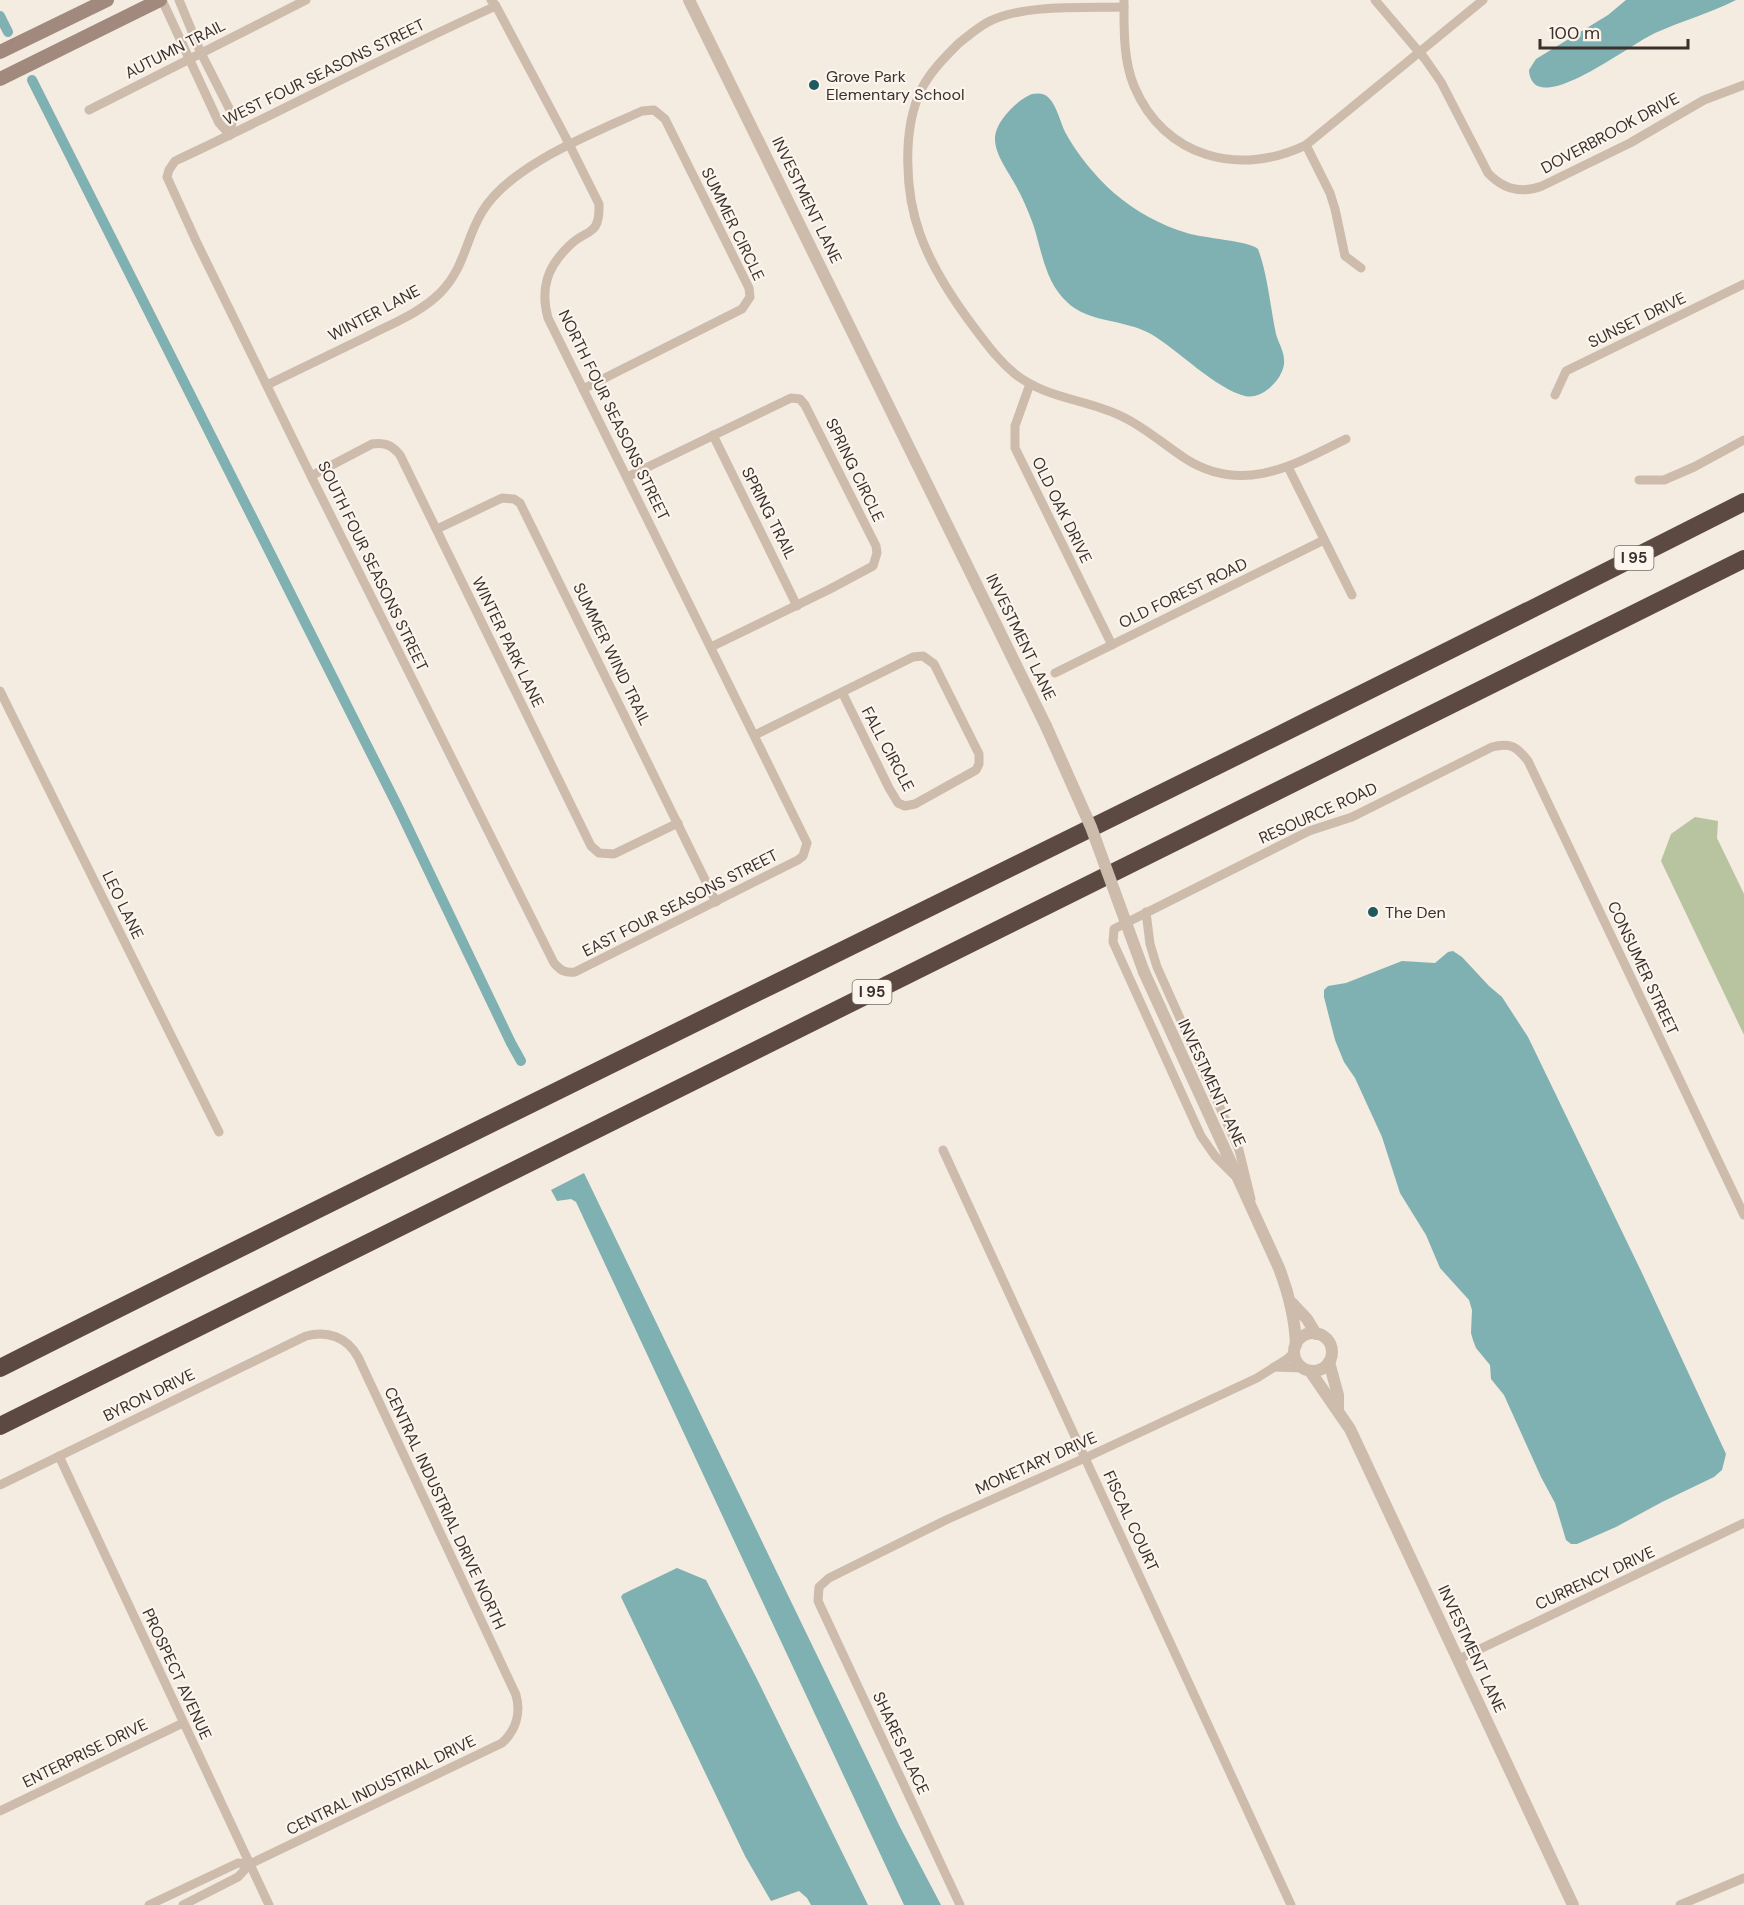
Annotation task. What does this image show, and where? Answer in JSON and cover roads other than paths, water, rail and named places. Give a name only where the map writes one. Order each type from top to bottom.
[{"type":"highway","name":"I 95","points":[[0,1368],[318,1208],[1486,633],[1744,502]]},
{"type":"highway","name":"I 95","points":[[0,1426],[1744,559]]},
{"type":"main road","points":[[0,52],[106,0]]},
{"type":"main road","points":[[0,79],[161,0]]},
{"type":"street","points":[[161,0],[219,123],[230,135]]},
{"type":"street","points":[[179,0],[232,116],[230,135]]},
{"type":"street","name":"AUTUMN TRAIL","points":[[89,110],[306,0]]},
{"type":"street","name":"INVESTMENT LANE","points":[[689,0],[1046,726],[1091,827],[1144,972],[1279,1268],[1296,1324],[1295,1349]]},
{"type":"street","points":[[1034,10],[1035,0]]},
{"type":"street","name":"DOVERBROOK DRIVE","points":[[1375,0],[1419,52],[1450,99],[1488,173],[1505,187],[1520,190],[1542,186],[1630,143],[1704,100],[1744,85]]},
{"type":"street","points":[[1346,439],[1288,467],[1252,476],[1236,475],[1204,468],[1189,461],[1143,429],[1118,415],[1055,396],[1030,384],[1016,374],[990,348],[945,285],[927,250],[912,205],[909,165],[911,123],[915,107],[929,76],[939,63],[969,34],[989,21],[1003,15],[1034,10],[1124,4],[1125,53],[1133,85],[1151,116],[1175,139],[1205,154],[1227,160],[1244,161],[1277,157],[1306,145],[1483,0]]},
{"type":"street","name":"WEST FOUR SEASONS STREET","points":[[169,170],[175,161],[455,24],[494,2]]},
{"type":"street","name":"NORTH FOUR SEASONS STREET","points":[[494,2],[599,204],[599,216],[594,230],[569,245],[548,271],[544,295],[551,326],[755,735],[803,834],[807,850]]},
{"type":"street","name":"SUMMER CIRCLE","points":[[570,145],[642,111],[654,110],[661,114],[719,226],[749,288],[750,297],[742,309],[583,389]]},
{"type":"street","name":"WINTER LANE","points":[[267,385],[402,319],[435,297],[456,274],[476,222],[491,198],[514,176],[570,145]]},
{"type":"street","points":[[1306,145],[1332,201],[1345,256],[1361,268]]},
{"type":"street","name":"SOUTH FOUR SEASONS STREET","points":[[169,170],[167,177],[311,476],[554,963],[561,971]]},
{"type":"street","name":"SUNSET DRIVE","points":[[1555,395],[1566,372],[1744,284]]},
{"type":"street","name":"OLD OAK DRIVE","points":[[1030,384],[1015,426],[1015,448],[1112,645]]},
{"type":"street","name":"SPRING CIRCLE","points":[[627,477],[791,398],[800,399],[805,405],[844,480],[876,546],[876,560],[873,566],[711,647]]},
{"type":"street","name":"SPRING TRAIL","points":[[713,435],[797,606]]},
{"type":"street","points":[[1639,480],[1664,480],[1744,440]]},
{"type":"street","name":"WINTER PARK LANE","points":[[311,476],[372,444],[389,445],[400,455],[591,846],[599,853],[614,854],[678,823]]},
{"type":"street","points":[[1288,467],[1352,595]]},
{"type":"street","name":"SUMMER WIND TRAIL","points":[[437,529],[502,498],[514,499],[520,503],[716,902]]},
{"type":"street","name":"OLD FOREST ROAD","points":[[1055,673],[1324,540]]},
{"type":"street","name":"FALL CIRCLE","points":[[755,735],[842,692],[913,657],[922,656],[934,664],[978,754],[979,764],[976,770],[915,804],[905,806],[898,803],[842,692]]},
{"type":"street","name":"LEO LANE","points":[[0,691],[219,1132]]},
{"type":"street","name":"RESOURCE ROAD","points":[[1240,1182],[1215,1156],[1201,1136],[1113,942],[1114,929],[1309,831],[1352,817],[1484,751],[1504,744]]},
{"type":"street","name":"CONSUMER STREET","points":[[1504,744],[1518,749],[1528,761],[1744,1215]]},
{"type":"street","name":"EAST FOUR SEASONS STREET","points":[[561,971],[575,972],[798,860],[807,850]]},
{"type":"street","points":[[1146,912],[1150,944],[1157,967],[1239,1150],[1254,1214]]},
{"type":"street","name":"FISCAL COURT","points":[[943,1150],[1291,1905]]},
{"type":"street","name":"INVESTMENT LANE","points":[[1291,1302],[1307,1319],[1316,1334]]},
{"type":"street","name":"CENTRAL INDUSTRIAL DRIVE NORTH","points":[[313,1334],[323,1333],[338,1337],[350,1345],[358,1357],[516,1695],[519,1709],[516,1723]]},
{"type":"street","name":"BYRON DRIVE","points":[[0,1485],[313,1334]]},
{"type":"street","points":[[1274,1367],[1307,1370],[1321,1370],[1329,1362],[1332,1354],[1330,1344],[1326,1339],[1316,1334],[1304,1336],[1295,1349],[1296,1359],[1307,1370]]},
{"type":"street","name":"MONETARY DRIVE","points":[[818,1594],[823,1582],[829,1578],[946,1520],[1257,1377],[1274,1367],[1295,1349]]},
{"type":"street","name":"INVESTMENT LANE","points":[[1329,1362],[1338,1395],[1338,1409]]},
{"type":"street","name":"INVESTMENT LANE","points":[[1307,1370],[1350,1428],[1573,1905]]},
{"type":"street","name":"PROSPECT AVENUE","points":[[59,1456],[269,1905]]},
{"type":"street","name":"CURRENCY DRIVE","points":[[1459,1659],[1744,1523]]},
{"type":"street","name":"SHARES PLACE","points":[[818,1594],[818,1601],[960,1905]]},
{"type":"street","name":"ENTERPRISE DRIVE","points":[[0,1811],[183,1723]]},
{"type":"street","name":"CENTRAL INDUSTRIAL DRIVE","points":[[183,1905],[238,1877],[250,1864],[495,1746],[507,1738],[516,1723]]},
{"type":"street","name":"CENTRAL INDUSTRIAL DRIVE","points":[[149,1905],[238,1863],[250,1864]]},
{"type":"street","points":[[1680,1905],[1744,1878]]},
{"type":"water","points":[[1626,0],[1736,0],[1655,33],[1599,67],[1567,83],[1553,87],[1541,87],[1534,83],[1529,70],[1536,59],[1608,15]]},
{"type":"water","points":[[1032,94],[1041,94],[1049,98],[1065,132],[1093,172],[1130,206],[1177,230],[1246,244],[1258,249],[1267,280],[1276,334],[1284,360],[1279,376],[1270,388],[1251,396],[1234,392],[1210,378],[1151,334],[1141,329],[1085,314],[1067,302],[1060,294],[1049,276],[1033,224],[1019,191],[999,156],[995,143],[996,131],[1003,118],[1014,106]]},
{"type":"water","points":[[1453,951],[1502,997],[1528,1037],[1726,1454],[1722,1470],[1714,1477],[1616,1527],[1577,1544],[1571,1544],[1566,1540],[1555,1503],[1504,1395],[1491,1379],[1490,1365],[1476,1348],[1471,1333],[1472,1310],[1469,1300],[1440,1268],[1426,1235],[1400,1193],[1382,1137],[1335,1040],[1324,997],[1324,990],[1328,986],[1346,983],[1402,961],[1435,963],[1448,952]]},
{"type":"water","points":[[584,1173],[900,1827],[941,1905],[904,1905],[576,1202],[571,1199],[557,1201],[551,1190]]},
{"type":"water","points":[[677,1568],[706,1580],[868,1905],[811,1905],[799,1891],[771,1901],[745,1856],[621,1597]]},
{"type":"waterway","points":[[0,16],[8,32]]},
{"type":"waterway","points":[[32,80],[399,809],[521,1061]]},
{"type":"place","name":"Grove Park Elementary School","points":[[814,85]]},
{"type":"place","name":"The Den","points":[[1373,912]]}]
